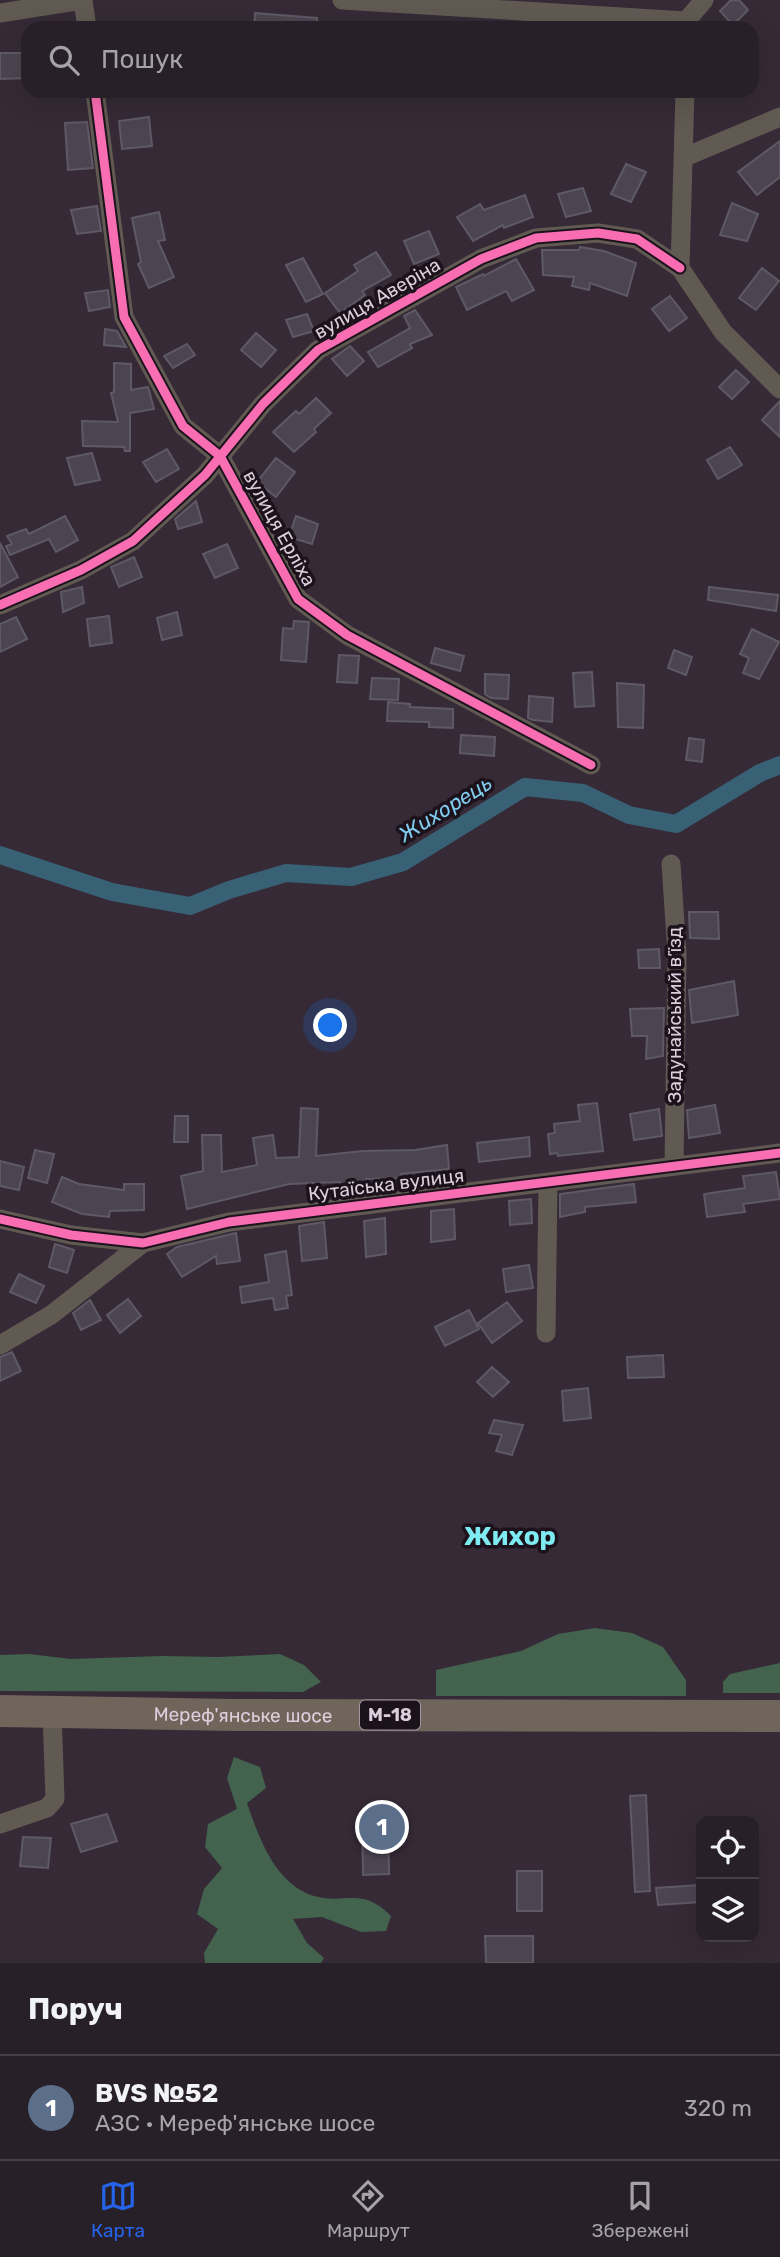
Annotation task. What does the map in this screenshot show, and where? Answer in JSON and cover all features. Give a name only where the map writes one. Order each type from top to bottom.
[{"type":"highway","name":"Мереф'янське шосе","points":[[0,1711],[236,1715],[780,1716]]},
{"type":"street","points":[[0,13],[83,0],[86,21]]},
{"type":"street","points":[[342,0],[631,21]]},
{"type":"street","points":[[683,0],[686,21]]},
{"type":"street","points":[[689,21],[704,0]]},
{"type":"street","name":"вулиця Ерліха","points":[[96,98],[124,317],[183,426],[220,456],[298,600],[347,635],[591,765]]},
{"type":"street","points":[[685,98],[680,268],[723,332],[780,389]]},
{"type":"street","points":[[685,158],[780,117]]},
{"type":"street","name":"вулиця Аверіна","points":[[0,605],[82,570],[133,541],[205,475],[263,404],[318,351],[481,259],[536,238],[598,233],[637,239],[680,268]]},
{"type":"street","name":"Задунайський в’їзд","points":[[671,864],[677,953],[674,1166]]},
{"type":"street","name":"Кутаїська вулиця","points":[[0,1219],[71,1235],[143,1242],[229,1222],[780,1153]]},
{"type":"street","points":[[546,1333],[548,1182]]},
{"type":"street","points":[[0,1345],[51,1315],[143,1242]]},
{"type":"street","points":[[0,1824],[47,1808],[55,1799],[52,1712]]},
{"type":"green space","points":[[595,1628],[632,1633],[663,1647],[686,1680],[686,1696],[436,1696],[436,1670],[521,1651],[558,1634]]},
{"type":"green space","points":[[29,1654],[71,1659],[280,1654],[304,1665],[321,1682],[303,1692],[0,1691],[0,1655]]},
{"type":"green space","points":[[780,1663],[780,1693],[723,1693],[723,1682],[730,1674]]},
{"type":"green space","points":[[234,1757],[260,1767],[266,1788],[247,1803],[263,1845],[279,1871],[300,1890],[314,1896],[371,1901],[391,1916],[386,1931],[361,1932],[322,1917],[293,1919],[307,1943],[324,1958],[321,1963],[205,1963],[204,1953],[218,1929],[197,1914],[204,1889],[222,1868],[205,1847],[208,1824],[237,1809],[227,1778]]},
{"type":"building","points":[[731,0],[739,0],[748,10],[737,21],[729,21],[720,11]]},
{"type":"building","points":[[255,13],[317,18],[317,21],[254,21]]},
{"type":"building","points":[[0,53],[21,53],[21,78],[0,79]]},
{"type":"building","points":[[149,117],[152,146],[122,149],[119,121]]},
{"type":"building","points":[[87,122],[93,168],[68,170],[65,123]]},
{"type":"building","points":[[780,141],[780,177],[757,195],[738,172]]},
{"type":"building","points":[[626,164],[646,172],[631,202],[611,194]]},
{"type":"building","points":[[583,188],[591,211],[566,217],[558,194]]},
{"type":"building","points":[[525,195],[533,217],[504,228],[503,225],[473,241],[457,217],[480,204],[484,210]]},
{"type":"building","points":[[732,203],[758,214],[747,241],[720,235]]},
{"type":"building","points":[[97,206],[101,231],[77,234],[71,210]]},
{"type":"building","points":[[159,212],[165,240],[158,241],[174,277],[149,288],[138,264],[141,262],[132,218]]},
{"type":"building","points":[[429,231],[439,254],[414,264],[404,241]]},
{"type":"building","points":[[580,247],[604,251],[636,263],[627,296],[590,283],[589,290],[572,286],[574,277],[543,275],[542,250],[579,250]]},
{"type":"building","points":[[376,252],[391,275],[362,291],[365,295],[340,313],[325,293],[358,271],[354,265]]},
{"type":"building","points":[[303,258],[323,294],[306,302],[286,265]]},
{"type":"building","points":[[516,259],[534,290],[512,301],[506,291],[467,310],[456,287]]},
{"type":"building","points":[[762,268],[779,281],[756,310],[739,298]]},
{"type":"building","points":[[108,290],[110,307],[89,311],[85,293]]},
{"type":"building","points":[[670,296],[687,318],[669,331],[652,309]]},
{"type":"building","points":[[415,310],[432,335],[410,344],[412,348],[378,367],[368,352],[410,328],[404,316]]},
{"type":"building","points":[[307,314],[314,331],[293,337],[286,320]]},
{"type":"building","points":[[105,329],[117,331],[126,347],[104,345]]},
{"type":"building","points":[[256,333],[276,350],[261,367],[241,350]]},
{"type":"building","points":[[187,344],[195,355],[173,368],[164,356]]},
{"type":"building","points":[[350,346],[364,361],[347,376],[332,359]]},
{"type":"building","points":[[114,363],[131,364],[131,390],[148,387],[154,409],[130,413],[130,451],[125,451],[124,447],[83,446],[82,421],[118,422],[111,393],[114,392]]},
{"type":"building","points":[[736,370],[749,382],[732,399],[719,387]]},
{"type":"building","points":[[316,398],[331,413],[314,429],[316,432],[294,452],[273,432],[296,411],[299,414]]},
{"type":"building","points":[[780,401],[780,437],[762,420]]},
{"type":"building","points":[[730,447],[742,465],[718,479],[707,460]]},
{"type":"building","points":[[167,449],[179,469],[156,482],[143,462]]},
{"type":"building","points":[[92,453],[100,480],[75,485],[67,458]]},
{"type":"building","points":[[276,458],[295,472],[276,497],[257,482]]},
{"type":"building","points":[[196,501],[202,522],[178,529],[175,519]]},
{"type":"building","points":[[65,516],[78,540],[56,552],[49,539],[10,555],[6,546],[12,544],[7,536],[26,529],[29,534]]},
{"type":"building","points":[[296,516],[318,524],[312,544],[289,537]]},
{"type":"building","points":[[0,543],[18,577],[0,587]]},
{"type":"building","points":[[227,544],[238,568],[215,578],[203,554]]},
{"type":"building","points":[[134,557],[142,577],[119,587],[111,567]]},
{"type":"building","points":[[82,587],[84,603],[63,612],[61,592]]},
{"type":"building","points":[[709,587],[778,595],[776,611],[708,600]]},
{"type":"building","points":[[177,612],[182,635],[162,640],[157,618]]},
{"type":"building","points":[[109,616],[112,643],[90,646],[87,619]]},
{"type":"building","points":[[16,617],[27,639],[0,652],[0,624]]},
{"type":"building","points":[[294,621],[309,622],[306,662],[281,660],[283,628],[293,629]]},
{"type":"building","points":[[752,629],[779,642],[759,679],[743,673],[749,658],[740,654]]},
{"type":"building","points":[[435,648],[464,656],[460,671],[431,663]]},
{"type":"building","points":[[674,650],[692,657],[686,675],[668,668]]},
{"type":"building","points":[[339,655],[359,656],[357,683],[337,682]]},
{"type":"building","points":[[592,672],[594,706],[575,707],[573,673]]},
{"type":"building","points":[[485,674],[509,675],[508,699],[491,698],[485,694]]},
{"type":"building","points":[[372,678],[399,679],[398,700],[370,699]]},
{"type":"building","points":[[617,683],[644,685],[643,728],[618,727]]},
{"type":"building","points":[[529,696],[553,698],[552,722],[528,718]]},
{"type":"building","points":[[388,702],[410,704],[410,707],[453,709],[453,728],[429,727],[429,722],[387,721]]},
{"type":"building","points":[[461,735],[495,737],[494,756],[460,753]]},
{"type":"building","points":[[689,738],[704,740],[702,762],[686,760]]},
{"type":"building","points":[[689,912],[718,912],[719,939],[690,938]]},
{"type":"building","points":[[659,949],[660,968],[639,968],[638,950]]},
{"type":"building","points":[[734,981],[738,1015],[692,1023],[689,990]]},
{"type":"building","points":[[664,1008],[663,1056],[646,1059],[647,1036],[632,1036],[630,1009]]},
{"type":"building","points":[[597,1103],[603,1151],[558,1156],[557,1153],[550,1154],[548,1134],[555,1133],[554,1124],[580,1121],[578,1105]]},
{"type":"building","points":[[715,1105],[720,1133],[689,1138],[687,1110]]},
{"type":"building","points":[[301,1108],[318,1109],[316,1156],[363,1151],[415,1150],[447,1145],[449,1169],[401,1174],[401,1178],[366,1179],[366,1182],[289,1184],[187,1209],[181,1176],[203,1171],[202,1135],[221,1135],[222,1172],[257,1165],[253,1138],[273,1135],[276,1158],[299,1157]]},
{"type":"building","points":[[659,1109],[662,1136],[634,1140],[630,1114]]},
{"type":"building","points":[[175,1116],[188,1116],[188,1142],[174,1142]]},
{"type":"building","points":[[529,1137],[530,1156],[479,1162],[477,1143]]},
{"type":"building","points":[[35,1150],[54,1154],[47,1183],[28,1178]]},
{"type":"building","points":[[0,1161],[24,1167],[19,1190],[0,1186]]},
{"type":"building","points":[[776,1172],[780,1199],[743,1204],[745,1212],[707,1217],[704,1194],[745,1188],[743,1176]]},
{"type":"building","points":[[62,1177],[79,1184],[124,1190],[124,1184],[144,1184],[144,1210],[110,1211],[109,1217],[82,1214],[52,1202]]},
{"type":"building","points":[[634,1184],[636,1202],[585,1207],[585,1212],[560,1217],[560,1194]]},
{"type":"building","points":[[531,1199],[532,1223],[510,1225],[509,1201]]},
{"type":"building","points":[[454,1209],[455,1239],[431,1242],[431,1211]]},
{"type":"building","points":[[385,1218],[386,1254],[366,1257],[364,1221]]},
{"type":"building","points":[[324,1222],[327,1258],[302,1261],[299,1226]]},
{"type":"building","points":[[236,1233],[240,1261],[217,1264],[216,1256],[182,1277],[167,1254],[177,1247]]},
{"type":"building","points":[[55,1244],[74,1250],[67,1273],[49,1267]]},
{"type":"building","points":[[286,1251],[292,1295],[286,1296],[288,1308],[275,1310],[273,1298],[242,1303],[240,1287],[269,1282],[265,1255]]},
{"type":"building","points":[[529,1265],[533,1288],[506,1292],[503,1269]]},
{"type":"building","points":[[19,1274],[44,1286],[36,1303],[10,1292]]},
{"type":"building","points":[[128,1299],[141,1316],[120,1333],[107,1315]]},
{"type":"building","points":[[90,1300],[101,1320],[81,1330],[73,1313]]},
{"type":"building","points":[[507,1302],[522,1321],[492,1343],[478,1323]]},
{"type":"building","points":[[469,1310],[479,1329],[445,1346],[435,1327]]},
{"type":"building","points":[[12,1352],[21,1371],[0,1381],[0,1357]]},
{"type":"building","points":[[663,1355],[664,1377],[628,1378],[627,1357]]},
{"type":"building","points":[[492,1367],[509,1382],[493,1397],[477,1382]]},
{"type":"building","points":[[588,1388],[591,1418],[564,1421],[562,1391]]},
{"type":"building","points":[[494,1420],[523,1425],[512,1455],[496,1451],[502,1435],[489,1433]]},
{"type":"building","points":[[646,1795],[650,1891],[635,1892],[630,1796]]},
{"type":"building","points":[[107,1814],[117,1841],[81,1852],[71,1824]]},
{"type":"building","points":[[388,1818],[389,1874],[363,1875],[362,1819]]},
{"type":"building","points":[[23,1837],[51,1838],[48,1868],[20,1866]]},
{"type":"building","points":[[517,1871],[542,1871],[542,1911],[517,1911]]},
{"type":"building","points":[[696,1885],[696,1902],[658,1905],[656,1888]]},
{"type":"building","points":[[485,1936],[533,1936],[533,1963],[486,1963]]},
{"type":"waterway","name":"Жихорець","points":[[0,855],[112,892],[190,906],[229,890],[286,873],[351,877],[403,862],[525,787],[583,793],[629,815],[676,824],[760,773],[780,765]]},
{"type":"cycle path","points":[[96,98],[124,317],[183,426],[220,456],[298,599],[347,635],[591,765]]},
{"type":"cycle path","points":[[0,605],[81,570],[133,541],[205,475],[263,404],[318,350],[481,259],[536,238],[598,233],[637,239],[680,268]]},
{"type":"cycle path","points":[[0,1219],[71,1235],[143,1243],[229,1222],[780,1153]]},
{"type":"place","name":"BVS №52","points":[[382,1827]]},
{"type":"district","name":"Жихор","points":[[510,1536]]}]
